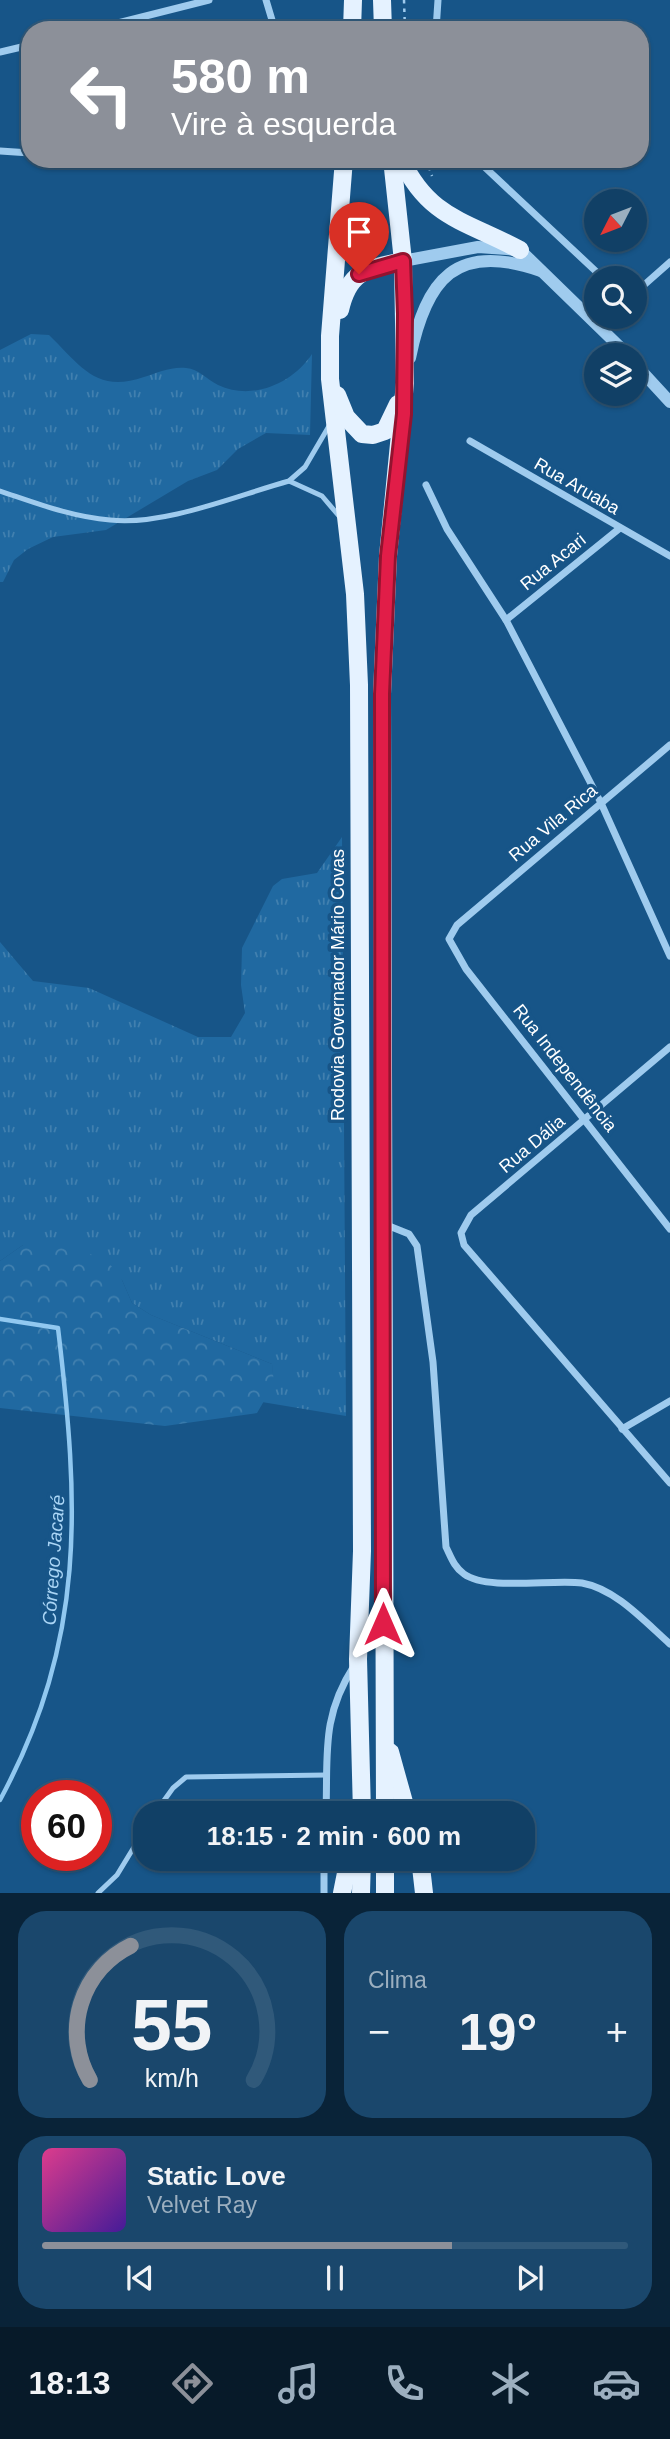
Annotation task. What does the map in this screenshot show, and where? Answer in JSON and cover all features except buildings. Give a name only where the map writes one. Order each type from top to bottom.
[{"type":"main road","points":[[352,21],[353,0]]},
{"type":"main road","points":[[382,0],[383,21]]},
{"type":"main road","name":"Rodovia Governador Mário Covas","points":[[341,168],[330,336],[330,379],[349,532],[359,685],[362,1551],[358,1659],[361,1801]]},
{"type":"main road","points":[[384,1801],[381,1223],[383,624],[405,383],[403,261],[393,168]]},
{"type":"main road","points":[[405,168],[414,187],[431,204],[520,250]]},
{"type":"main road","points":[[330,336],[344,294],[355,277],[363,271],[403,261]]},
{"type":"main road","points":[[330,379],[354,428],[362,434],[373,435],[390,425],[405,383]]},
{"type":"main road","points":[[384,1731],[404,1801]]},
{"type":"main road","points":[[342,1893],[346,1871]]},
{"type":"main road","points":[[361,1893],[362,1871]]},
{"type":"main road","points":[[385,1871],[385,1893]]},
{"type":"main road","points":[[421,1871],[424,1893]]},
{"type":"street","points":[[126,21],[209,0]]},
{"type":"street","points":[[265,0],[272,21]]},
{"type":"street","points":[[437,21],[438,0]]},
{"type":"street","points":[[0,52],[21,47]]},
{"type":"street","points":[[0,151],[21,152]]},
{"type":"street","points":[[486,168],[590,266]]},
{"type":"street","points":[[403,261],[478,247],[520,250],[584,310]]},
{"type":"street","points":[[405,383],[423,307],[432,291],[445,277],[483,260],[516,262],[545,272]]},
{"type":"street","points":[[647,282],[670,262]]},
{"type":"street","points":[[603,329],[616,343]]},
{"type":"street","points":[[647,377],[670,402]]},
{"type":"street","name":"Rua Aruaba","points":[[470,441],[670,556]]},
{"type":"street","points":[[426,485],[447,529],[506,620],[601,803],[670,956]]},
{"type":"street","name":"Rua Acari","points":[[506,620],[620,528]]},
{"type":"street","name":"Rua Vila Rica","points":[[457,925],[670,745]]},
{"type":"street","name":"Rua Independência","points":[[457,925],[449,939],[452,948],[670,1229]]},
{"type":"street","name":"Rua Dália","points":[[622,1429],[464,1245],[461,1233],[471,1215],[670,1047]]},
{"type":"street","points":[[381,1223],[409,1234],[417,1246],[433,1362],[446,1547],[455,1566],[466,1576],[504,1583],[582,1583],[610,1593],[670,1644]]},
{"type":"street","points":[[670,1401],[622,1429],[670,1483]]},
{"type":"street","points":[[326,1801],[329,1717],[337,1692],[358,1659]]},
{"type":"street","points":[[324,1871],[324,1893]]},
{"type":"lane","points":[[0,491],[66,513],[111,521],[158,517],[289,481],[305,467],[334,417]]},
{"type":"lane","points":[[289,481],[322,496],[349,532]]},
{"type":"lane","points":[[164,1801],[186,1777],[327,1775]]},
{"type":"lane","points":[[97,1893],[117,1875],[133,1849]]},
{"type":"path","points":[[404,0],[405,21]]},
{"type":"green space","points":[[31,334],[49,335],[90,374],[113,382],[181,368],[195,370],[218,385],[231,389],[257,390],[270,387],[294,374],[312,354],[310,435],[266,433],[238,449],[217,470],[188,481],[106,530],[53,537],[28,549],[14,560],[3,582],[0,582],[0,350]]},
{"type":"green space","points":[[342,837],[346,1416],[262,1402],[273,1384],[272,1364],[151,1315],[132,1303],[122,1280],[23,1245],[0,1261],[0,942],[33,981],[89,988],[198,1037],[231,1037],[245,1013],[241,985],[242,948],[273,886],[282,879],[317,873]]},
{"type":"green space","points":[[69,1244],[109,1263],[122,1280],[132,1303],[151,1315],[272,1364],[274,1384],[257,1413],[165,1426],[0,1408],[0,1261],[23,1245]]},
{"type":"waterway","name":"Córrego Jacaré","points":[[0,1319],[58,1328],[70,1454],[72,1512],[70,1570],[62,1626],[49,1683],[28,1740],[0,1800]]},
{"type":"route","points":[[359,274],[403,261],[404,414],[396,471],[383,624],[383,1624]]}]
